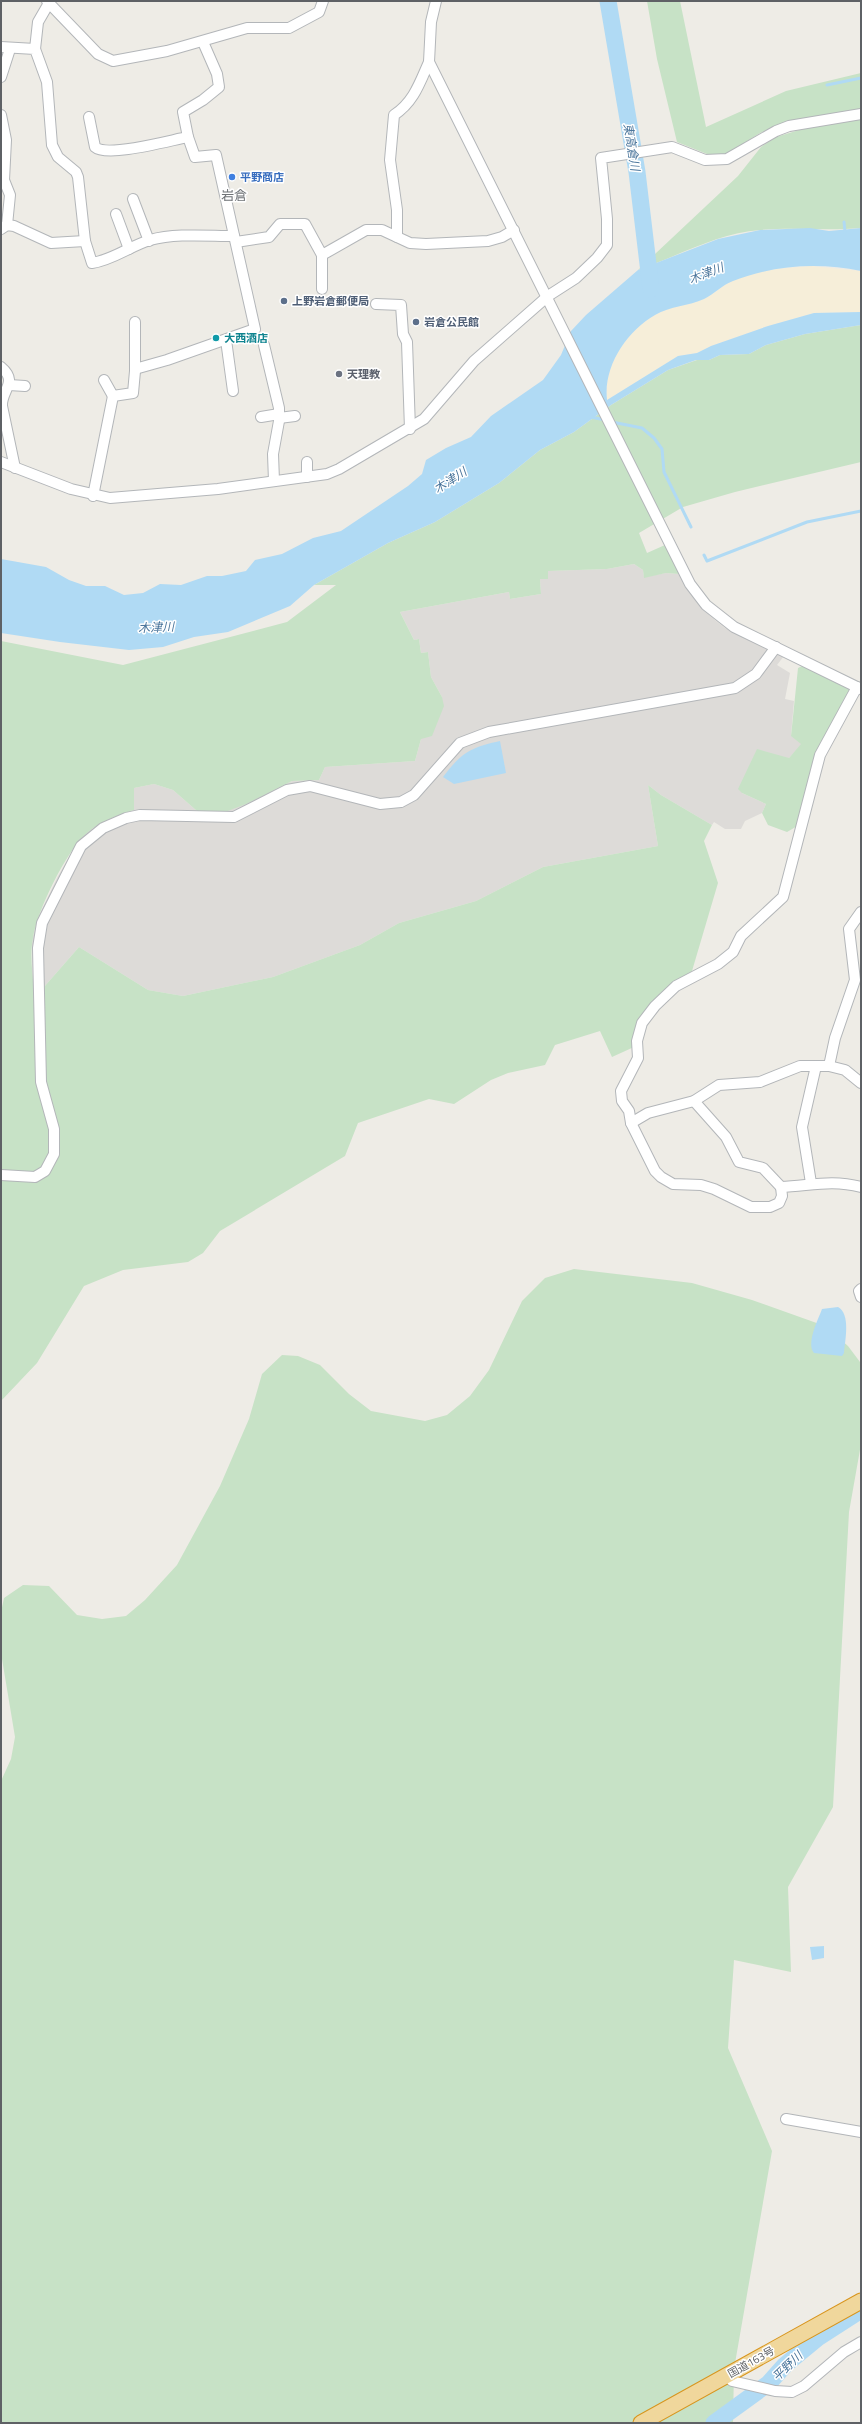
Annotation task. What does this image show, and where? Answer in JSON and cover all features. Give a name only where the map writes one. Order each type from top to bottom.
[{"type":"highway","name":"国道163号","points":[[641,2423],[861,2301]]},
{"type":"street","points":[[322,289],[322,255],[308,226],[300,222],[280,224],[269,237],[235,239],[178,236],[149,240],[105,261],[92,263],[85,241],[78,177],[76,172],[58,158],[52,145],[47,82],[35,49],[38,22],[48,2],[98,54],[113,61],[167,51],[203,42],[247,28],[275,29],[294,26],[319,12],[323,1]]},
{"type":"street","points":[[397,237],[397,210],[390,160],[394,115],[406,107],[412,100],[429,62],[430,30],[436,1]]},
{"type":"street","points":[[135,369],[226,340],[255,329],[216,155],[195,157],[188,136],[183,112],[203,100],[219,87],[217,74],[203,42]]},
{"type":"street","points":[[1,77],[6,48],[35,49]]},
{"type":"street","points":[[429,62],[549,298],[678,561],[697,595],[716,614],[734,627],[859,688],[820,755],[783,897],[741,936],[733,952],[718,964],[676,986],[655,1006],[642,1023],[637,1041],[638,1058],[621,1091],[622,1101],[629,1111],[631,1123],[654,1172],[673,1184],[701,1185],[756,1208],[770,1207],[779,1203],[782,1196],[781,1187],[763,1168],[739,1162],[726,1137],[694,1101]]},
{"type":"street","points":[[1,114],[6,135],[4,180],[10,195],[4,227],[51,243],[85,241]]},
{"type":"street","points":[[1,462],[92,496],[123,498],[327,474],[339,469],[410,429],[434,410],[474,361],[549,298],[576,278],[597,258],[607,245],[607,219],[601,158],[672,147],[705,160],[727,159],[762,139],[790,126],[861,114]]},
{"type":"street","points":[[89,118],[95,147],[98,150],[116,151],[188,136]]},
{"type":"street","points":[[133,199],[149,240]]},
{"type":"street","points":[[116,214],[129,249]]},
{"type":"street","points":[[322,255],[366,230],[382,230],[410,243],[421,244],[475,242],[502,237],[514,230]]},
{"type":"street","points":[[376,304],[400,305],[403,334],[407,342],[410,429]]},
{"type":"street","points":[[114,396],[133,393],[135,369],[135,322]]},
{"type":"street","points":[[226,340],[233,391]]},
{"type":"street","points":[[264,345],[279,416],[273,454],[274,481]]},
{"type":"street","points":[[1,367],[8,375],[10,385],[3,397],[2,406],[15,468]]},
{"type":"street","points":[[92,496],[114,396],[104,380]]},
{"type":"street","points":[[10,385],[25,386]]},
{"type":"street","points":[[261,417],[295,416]]},
{"type":"street","points":[[307,462],[307,476]]},
{"type":"street","points":[[1,1175],[19,1178],[35,1177],[45,1171],[54,1154],[54,1129],[41,1082],[39,937],[47,909],[78,850],[96,832],[126,818],[140,815],[234,818],[286,790],[310,786],[380,804],[401,802],[414,795],[451,750],[467,738],[489,732],[735,688],[756,674],[776,647]]},
{"type":"street","points":[[829,1066],[836,1038],[855,980],[849,929],[861,912]]},
{"type":"street","points":[[631,1123],[648,1113],[694,1101],[719,1085],[760,1082],[800,1066],[829,1066],[845,1070],[861,1083]]},
{"type":"street","points":[[811,1183],[802,1127],[816,1066]]},
{"type":"street","points":[[781,1187],[811,1183],[843,1182],[861,1187]]},
{"type":"street","points":[[861,1289],[859,1291],[861,1297]]},
{"type":"street","points":[[786,2119],[861,2132]]},
{"type":"street","points":[[727,2375],[732,2381],[786,2393],[797,2390],[844,2352],[861,2342]]},
{"type":"shaded area","points":[[634,564],[643,570],[644,577],[666,573],[679,574],[703,610],[716,621],[725,628],[784,656],[777,665],[790,673],[785,699],[794,701],[791,735],[802,744],[789,758],[742,793],[766,804],[762,813],[745,821],[741,829],[725,829],[714,822],[712,825],[661,795],[648,785],[658,846],[543,867],[476,901],[399,923],[360,945],[273,977],[183,996],[148,990],[79,947],[44,987],[33,987],[32,940],[38,917],[58,876],[79,840],[88,831],[114,817],[134,810],[134,788],[154,784],[173,790],[197,811],[270,791],[292,781],[319,780],[325,767],[415,761],[421,739],[442,697],[431,677],[428,652],[421,653],[419,639],[414,640],[400,612],[509,592],[510,599],[541,594],[540,579],[548,571],[607,569]]},
{"type":"green space","points":[[647,1],[680,1],[706,127],[786,91],[861,73],[861,109],[787,121],[760,133],[727,154],[707,154],[677,142],[657,59]]},
{"type":"green space","points":[[861,119],[861,228],[773,229],[744,232],[713,240],[638,270],[738,176],[761,147],[776,137],[806,128]]},
{"type":"green space","points":[[861,325],[861,462],[735,492],[683,507],[639,533],[647,553],[665,545],[679,574],[666,573],[644,578],[643,570],[634,564],[607,569],[548,571],[548,579],[540,579],[541,594],[510,599],[509,592],[400,612],[414,640],[419,639],[421,653],[428,652],[431,677],[442,697],[444,706],[432,736],[421,739],[415,761],[325,767],[319,780],[292,781],[246,804],[225,812],[197,811],[173,790],[154,784],[134,788],[134,810],[97,825],[87,833],[70,853],[46,898],[36,926],[32,950],[34,987],[44,987],[79,947],[148,990],[183,996],[273,977],[360,945],[399,923],[476,901],[543,867],[658,846],[648,785],[661,795],[712,825],[704,841],[718,883],[692,971],[674,984],[652,1005],[634,1047],[612,1057],[600,1031],[555,1045],[545,1065],[508,1073],[491,1080],[454,1104],[429,1099],[358,1123],[345,1156],[220,1231],[203,1253],[188,1262],[123,1270],[84,1286],[37,1363],[1,1401],[1,641],[123,665],[287,622],[336,585],[314,585],[388,543],[435,522],[499,483],[540,450],[574,432],[611,405],[668,370],[697,360],[709,360],[720,355],[749,354],[766,345],[805,334]]},
{"type":"green space","points":[[804,665],[849,687],[850,694],[836,716],[799,825],[787,832],[768,825],[762,813],[766,804],[742,793],[738,789],[757,749],[789,758],[801,744],[791,736],[798,668]]},
{"type":"green space","points":[[574,1269],[692,1283],[752,1300],[825,1326],[848,1346],[860,1362],[861,1444],[849,1512],[833,1807],[788,1887],[791,1972],[734,1960],[728,2048],[772,2151],[734,2369],[733,2423],[1,2423],[1,1781],[11,1759],[15,1737],[1,1653],[1,1612],[4,1598],[23,1585],[49,1586],[77,1615],[102,1619],[126,1616],[145,1600],[177,1565],[220,1486],[249,1419],[262,1374],[282,1355],[298,1356],[320,1365],[349,1394],[371,1411],[425,1421],[447,1415],[470,1396],[489,1370],[522,1301],[545,1278]]},
{"type":"sand","points":[[811,266],[861,271],[861,312],[814,313],[768,326],[711,346],[697,353],[678,356],[607,400],[609,375],[613,362],[619,351],[635,330],[655,315],[704,299],[730,282],[749,275],[759,272]]},
{"type":"water","name":"木津川","points":[[810,228],[829,231],[861,228],[861,271],[845,268],[813,266],[780,268],[764,271],[729,283],[704,299],[655,315],[635,330],[619,351],[613,362],[609,375],[607,400],[678,356],[697,353],[711,346],[768,326],[814,313],[861,312],[861,325],[805,334],[766,345],[749,354],[720,355],[709,360],[696,360],[668,370],[611,405],[574,432],[540,450],[499,483],[435,522],[388,543],[314,585],[290,606],[228,632],[194,637],[163,647],[129,650],[1,633],[1,559],[46,567],[69,580],[86,586],[105,586],[124,595],[143,593],[160,584],[181,585],[207,576],[222,576],[246,571],[255,560],[282,554],[313,538],[341,531],[408,486],[422,474],[426,460],[446,448],[471,437],[491,416],[543,380],[561,355],[571,331],[586,315],[638,270],[718,239],[760,230]]},
{"type":"water","points":[[500,741],[506,773],[454,784],[443,777],[455,762],[467,752],[481,746]]},
{"type":"water","points":[[838,1307],[845,1315],[846,1321],[844,1353],[842,1356],[814,1353],[811,1343],[822,1309]]},
{"type":"water","points":[[824,1946],[824,1958],[812,1960],[810,1947]]},
{"type":"waterway","name":"東高倉川","points":[[608,1],[637,172],[651,289]]},
{"type":"waterway","points":[[827,85],[861,78]]},
{"type":"waterway","points":[[844,222],[845,232]]},
{"type":"waterway","points":[[590,417],[606,420]]},
{"type":"waterway","points":[[612,422],[642,428],[654,438],[662,449],[664,472],[691,527]]},
{"type":"waterway","points":[[704,555],[707,561],[807,522],[861,511]]},
{"type":"waterway","name":"平野川","points":[[714,2423],[769,2383],[785,2365],[819,2337],[861,2310]]},
{"type":"place","name":"平野商店","points":[[232,177]]},
{"type":"place","name":"上野岩倉郵便局","points":[[284,301]]},
{"type":"place","name":"岩倉公民館","points":[[416,322]]},
{"type":"place","name":"大西酒店","points":[[216,338]]},
{"type":"place","name":"天理教","points":[[339,374]]},
{"type":"district","name":"岩倉","points":[[234,195]]}]
